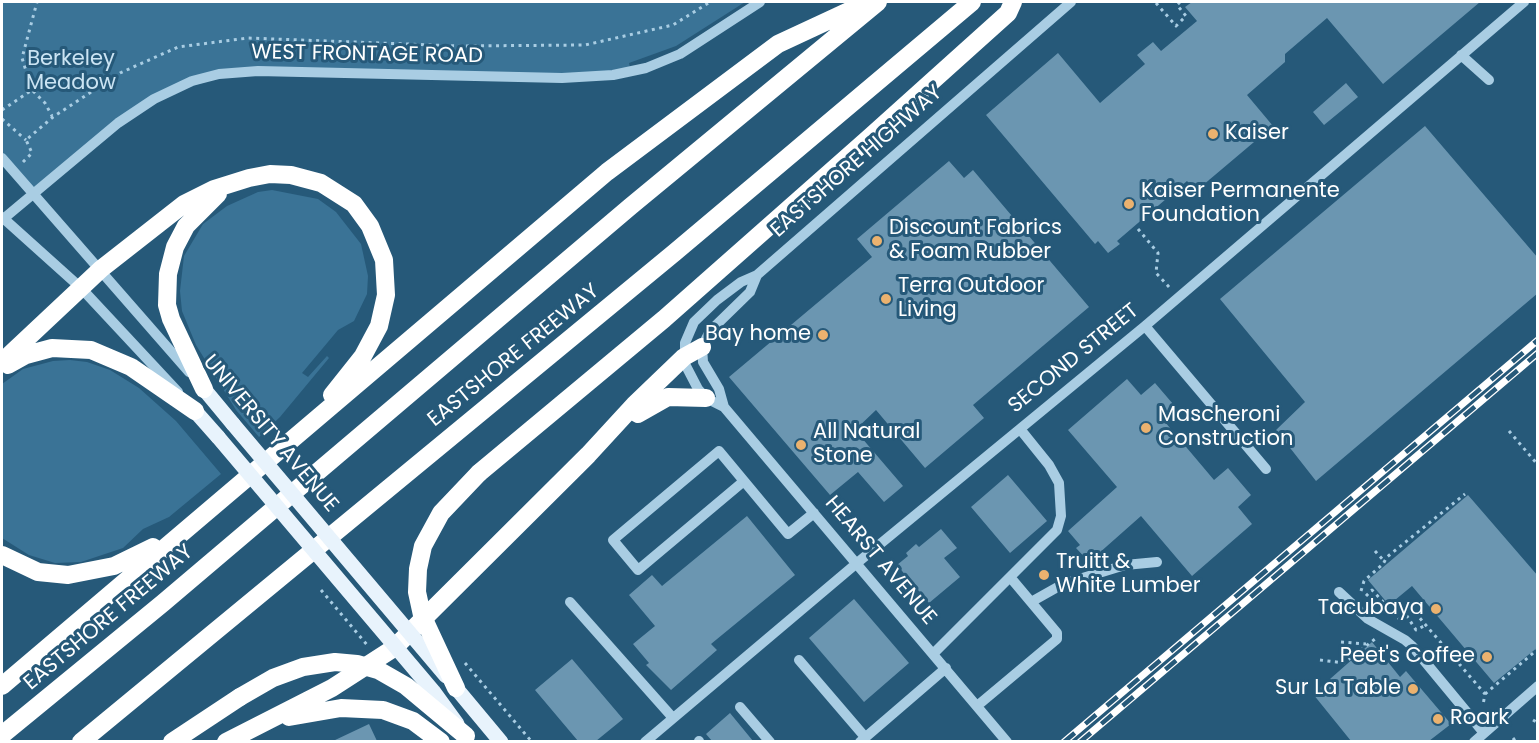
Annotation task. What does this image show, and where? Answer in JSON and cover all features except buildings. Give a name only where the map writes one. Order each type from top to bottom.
[{"type":"highway","points":[[2,686],[608,172],[665,127],[777,44],[870,2]]},
{"type":"highway","name":"EASTSHORE FREEWAY","points":[[2,735],[181,588],[622,214],[878,2]]},
{"type":"highway","name":"EASTSHORE FREEWAY","points":[[81,741],[674,253],[972,2]]},
{"type":"highway","points":[[456,688],[422,615],[417,592],[418,569],[423,546],[438,519],[479,473],[664,319],[1008,13],[1013,2]]},
{"type":"highway","points":[[2,362],[101,269],[193,199],[238,182],[280,174],[311,179],[347,198],[365,218],[378,242],[386,272],[382,316],[369,346],[341,386],[277,452]]},
{"type":"highway","points":[[204,389],[171,319],[167,305],[168,274],[175,247],[194,216],[209,201],[238,182]]},
{"type":"highway","points":[[230,739],[332,688],[394,648],[588,455],[634,405],[684,357],[702,347]]},
{"type":"highway","points":[[2,369],[26,355],[52,348],[92,350],[131,367],[195,411]]},
{"type":"highway","points":[[588,455],[655,402],[675,396],[706,398]]},
{"type":"highway","points":[[2,555],[25,567],[52,574],[68,575],[100,571],[143,553],[207,512]]},
{"type":"highway","points":[[172,741],[273,678],[303,667],[335,662],[357,664],[378,670],[406,686],[468,739]]},
{"type":"highway","points":[[230,739],[285,717],[328,709],[354,708],[394,713],[413,721],[441,741]]},
{"type":"main road","name":"UNIVERSITY AVENUE","points":[[204,389],[501,741]]},
{"type":"main road","name":"UNIVERSITY AVENUE","points":[[195,411],[433,691],[468,739]]},
{"type":"street","name":"WEST FRONTAGE ROAD","points":[[2,218],[130,114],[173,89],[206,77],[258,71],[562,78],[613,75],[646,68],[681,54],[760,2]]},
{"type":"street","name":"EASTSHORE HIGHWAY","points":[[684,357],[685,342],[694,322],[733,288],[757,275],[1071,2]]},
{"type":"street","name":"SECOND STREET","points":[[645,741],[856,563],[1145,327],[1524,2]]},
{"type":"street","points":[[1461,55],[1489,80]]},
{"type":"street","name":"UNIVERSITY AVENUE","points":[[2,158],[204,389]]},
{"type":"street","name":"UNIVERSITY AVENUE","points":[[2,218],[81,288],[195,411]]},
{"type":"street","points":[[702,347],[710,331],[750,292],[757,275]]},
{"type":"street","points":[[1145,327],[1266,469]]},
{"type":"street","name":"HEARST AVENUE","points":[[702,347],[703,362],[719,389],[724,407]]},
{"type":"street","name":"HEARST AVENUE","points":[[684,357],[688,373],[706,398],[724,407],[1007,741]]},
{"type":"street","points":[[933,654],[1057,530],[1061,516],[1059,483],[1049,465],[1020,429]]},
{"type":"street","points":[[744,481],[638,570],[613,540],[718,451],[744,481],[788,534],[814,513]]},
{"type":"street","points":[[1031,602],[1064,584],[1125,565],[1157,562]]},
{"type":"street","points":[[977,706],[1057,639],[1057,633],[1010,577]]},
{"type":"street","points":[[1340,592],[1368,620],[1406,640],[1484,733]]},
{"type":"street","points":[[570,602],[673,718]]},
{"type":"street","points":[[799,660],[862,739],[946,669]]},
{"type":"street","points":[[1474,741],[1538,687]]},
{"type":"street","points":[[740,707],[770,741]]},
{"type":"path","points":[[37,2],[22,58],[32,90],[45,103],[53,117]]},
{"type":"path","points":[[1156,3],[1176,26],[1186,16],[1177,4],[1180,2]]},
{"type":"path","points":[[2,110],[32,90]]},
{"type":"path","points":[[2,119],[26,140]]},
{"type":"path","points":[[1138,229],[1158,253],[1156,273],[1178,298]]},
{"type":"path","points":[[1509,431],[1538,465]]},
{"type":"path","points":[[1361,591],[1364,581],[1385,561],[1465,494]]},
{"type":"path","points":[[1375,551],[1385,561]]},
{"type":"path","points":[[321,590],[350,625]]},
{"type":"path","points":[[1365,596],[1372,590],[1387,606],[1405,613],[1416,630],[1426,625]]},
{"type":"path","points":[[1320,660],[1344,663],[1374,639],[1381,642]]},
{"type":"path","points":[[1341,642],[1367,644]]},
{"type":"path","points":[[1485,694],[1538,649]]},
{"type":"path","points":[[1528,657],[1532,662]]},
{"type":"path","points":[[1513,670],[1516,675]]},
{"type":"path","points":[[1533,720],[1538,723]]},
{"type":"green space","name":"Berkeley Meadow","points":[[2,2],[745,2],[676,46],[629,63],[631,72],[613,75],[232,73],[154,99],[33,193],[2,155]]},
{"type":"green space","points":[[272,190],[318,199],[336,212],[361,244],[368,276],[367,294],[354,321],[338,330],[302,373],[308,377],[327,356],[329,358],[280,417],[259,437],[236,410],[196,345],[182,311],[180,291],[184,256],[203,224],[227,206],[258,192]]},
{"type":"green space","points":[[53,361],[87,362],[110,370],[139,388],[176,421],[221,474],[169,517],[143,529],[123,548],[81,562],[55,563],[29,555],[2,538],[2,384],[23,369]]},
{"type":"railway","points":[[1064,742],[1538,340]]},
{"type":"railway","points":[[1080,742],[1538,353]]},
{"type":"place","name":"Kaiser","points":[[1213,134]]},
{"type":"place","name":"Kaiser Permanente Foundation","points":[[1129,204]]},
{"type":"place","name":"Discount Fabrics & Foam Rubber","points":[[877,241]]},
{"type":"place","name":"Terra Outdoor Living","points":[[886,299]]},
{"type":"place","name":"Bay home","points":[[823,335]]},
{"type":"place","name":"Mascheroni Construction","points":[[1146,428]]},
{"type":"place","name":"All Natural Stone","points":[[801,445]]},
{"type":"place","name":"Truitt & White Lumber","points":[[1044,575]]},
{"type":"place","name":"Tacubaya","points":[[1436,609]]},
{"type":"place","name":"Peet's Coffee","points":[[1487,657]]},
{"type":"place","name":"Sur La Table","points":[[1413,689]]},
{"type":"place","name":"Roark","points":[[1438,719]]}]
